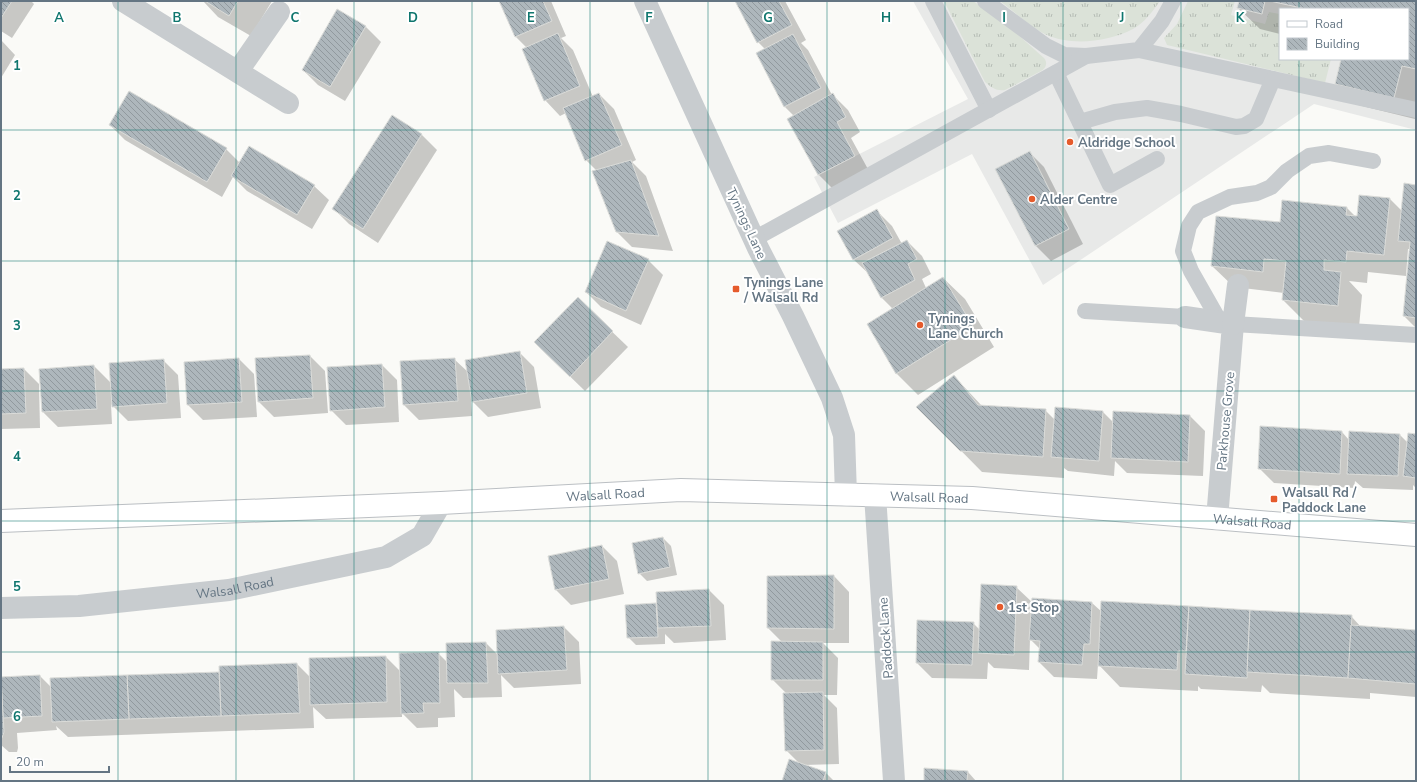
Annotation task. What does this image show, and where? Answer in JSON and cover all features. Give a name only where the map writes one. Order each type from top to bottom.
[{"type":"main road","name":"Walsall Road","points":[[1,521],[441,504],[681,490],[972,498],[1416,535]]},
{"type":"street","points":[[123,1],[288,103]]},
{"type":"street","name":"Tynings Lane","points":[[645,1],[754,239],[832,398],[844,435],[846,495]]},
{"type":"street","points":[[238,71],[279,12]]},
{"type":"street","name":"Parkhouse Grove","points":[[1217,518],[1227,323],[1238,286]]},
{"type":"street","points":[[1185,317],[1227,323]]},
{"type":"street","name":"Paddock Lane","points":[[875,495],[894,781]]},
{"type":"street","name":"Walsall Road","points":[[1,608],[79,606],[229,590],[386,557],[422,536],[441,504]]},
{"type":"lane","points":[[933,1],[989,110]]},
{"type":"lane","points":[[986,1],[1046,46],[1064,55],[1086,56],[1139,50],[1416,110]]},
{"type":"lane","points":[[1139,50],[1162,21],[1173,1]]},
{"type":"lane","points":[[754,239],[1086,56]]},
{"type":"lane","points":[[1056,73],[1110,185],[1157,159]]},
{"type":"lane","points":[[1080,122],[1115,112],[1147,108],[1182,114],[1236,127],[1244,126],[1256,119],[1273,79]]},
{"type":"lane","points":[[1373,161],[1329,153],[1309,156],[1287,171],[1271,187],[1257,193],[1230,197],[1198,212],[1189,226],[1183,251],[1191,271],[1227,323],[1416,334]]},
{"type":"lane","points":[[1085,311],[1185,317]]},
{"type":"shaded area","name":"Aldridge School","points":[[913,1],[1416,1],[1416,130],[1314,104],[1043,285],[972,154],[838,223],[814,177],[968,99]]},
{"type":"green space","points":[[944,1],[973,1],[1006,24],[1044,58],[1046,62],[1045,67],[1041,71],[1005,90],[999,90],[992,87],[985,82]]},
{"type":"green space","points":[[1000,1],[1160,1],[1145,20],[1133,29],[1102,40],[1067,41],[1041,32]]},
{"type":"green space","points":[[1188,1],[1235,1],[1231,15],[1265,24],[1269,12],[1279,14],[1279,60],[1331,60],[1325,83],[1167,45],[1164,38],[1177,24]]},
{"type":"building","points":[[1,1],[12,1],[1,18]]},
{"type":"building","points":[[205,1],[238,1],[229,16]]},
{"type":"building","points":[[499,1],[543,1],[552,21],[515,37]]},
{"type":"building","points":[[735,1],[779,1],[792,25],[757,43]]},
{"type":"building","points":[[1239,1],[1265,1],[1262,14],[1237,8]]},
{"type":"building","points":[[1270,1],[1416,1],[1416,69],[1402,66],[1394,98],[1335,84],[1341,60],[1409,60],[1409,8],[1302,8]]},
{"type":"building","points":[[337,9],[366,26],[330,87],[302,70]]},
{"type":"building","points":[[558,33],[580,86],[544,101],[522,49]]},
{"type":"building","points":[[793,34],[821,88],[784,107],[756,53]]},
{"type":"building","points":[[129,91],[227,148],[207,182],[109,125]]},
{"type":"building","points":[[599,93],[622,145],[585,161],[563,108]]},
{"type":"building","points":[[833,93],[846,117],[837,122],[855,156],[818,175],[787,119]]},
{"type":"building","points":[[392,115],[422,134],[363,229],[332,209]]},
{"type":"building","points":[[249,146],[315,185],[297,215],[231,176]]},
{"type":"building","name":"Alder Centre","points":[[1030,151],[1069,229],[1035,246],[995,169]]},
{"type":"building","points":[[631,160],[659,236],[616,232],[592,171]]},
{"type":"building","points":[[1404,183],[1416,185],[1416,318],[1403,316],[1410,242],[1398,241]]},
{"type":"building","points":[[1359,195],[1390,198],[1384,255],[1347,251],[1346,262],[1324,260],[1324,270],[1341,272],[1338,306],[1282,300],[1286,261],[1264,259],[1263,272],[1211,266],[1216,216],[1280,222],[1282,200],[1347,207],[1346,215],[1357,216]]},
{"type":"building","points":[[877,209],[893,238],[853,260],[837,231]]},
{"type":"building","points":[[907,240],[917,259],[908,264],[915,280],[881,298],[862,263]]},
{"type":"building","points":[[607,241],[649,259],[626,311],[585,292]]},
{"type":"building","name":"Tynings Lane Church","points":[[943,277],[973,326],[896,374],[867,324]]},
{"type":"building","points":[[578,297],[613,331],[570,377],[534,342]]},
{"type":"building","points":[[520,351],[527,393],[472,402],[465,360]]},
{"type":"building","points":[[310,355],[313,398],[258,402],[255,358]]},
{"type":"building","points":[[239,358],[242,402],[187,405],[184,362]]},
{"type":"building","points":[[455,358],[458,401],[403,405],[400,361]]},
{"type":"building","points":[[164,359],[167,403],[112,407],[109,363]]},
{"type":"building","points":[[382,364],[385,407],[330,411],[327,367]]},
{"type":"building","points":[[94,365],[97,409],[42,412],[39,369]]},
{"type":"building","points":[[24,368],[26,413],[1,414],[1,369]]},
{"type":"building","points":[[954,375],[978,405],[1046,409],[1043,457],[960,451],[916,407]]},
{"type":"building","points":[[1055,407],[1103,411],[1099,461],[1051,457]]},
{"type":"building","points":[[1113,411],[1190,415],[1188,462],[1111,458]]},
{"type":"building","points":[[1260,426],[1342,431],[1340,474],[1258,469]]},
{"type":"building","points":[[1349,431],[1400,434],[1398,476],[1347,474]]},
{"type":"building","points":[[1408,433],[1416,434],[1416,478],[1403,476]]},
{"type":"building","points":[[663,537],[670,567],[638,574],[632,543]]},
{"type":"building","points":[[602,545],[609,579],[555,590],[548,556]]},
{"type":"building","points":[[834,575],[834,629],[767,628],[767,576]]},
{"type":"building","points":[[981,584],[1017,586],[1014,655],[978,653]]},
{"type":"building","points":[[709,589],[711,626],[658,628],[656,592]]},
{"type":"building","points":[[1032,598],[1092,602],[1090,644],[1084,644],[1082,665],[1038,662],[1040,641],[1029,640]]},
{"type":"building","points":[[1101,601],[1189,606],[1186,651],[1178,651],[1177,670],[1098,666]]},
{"type":"building","points":[[656,603],[658,637],[627,638],[625,605]]},
{"type":"building","points":[[1189,606],[1250,610],[1247,678],[1185,674]]},
{"type":"building","points":[[1250,610],[1352,615],[1348,678],[1247,672]]},
{"type":"building","points":[[917,620],[974,622],[972,665],[916,663]]},
{"type":"building","points":[[1351,625],[1416,630],[1416,684],[1348,678]]},
{"type":"building","points":[[564,626],[567,670],[498,674],[496,630]]},
{"type":"building","points":[[771,641],[823,642],[823,680],[771,680]]},
{"type":"building","points":[[486,642],[488,683],[447,683],[446,643]]},
{"type":"building","points":[[439,652],[440,703],[423,703],[424,713],[401,714],[399,653]]},
{"type":"building","points":[[386,656],[387,702],[310,705],[309,658]]},
{"type":"building","points":[[297,663],[300,713],[221,716],[219,666]]},
{"type":"building","points":[[219,672],[221,716],[129,719],[127,675]]},
{"type":"building","points":[[40,675],[42,716],[3,718],[1,677]]},
{"type":"building","points":[[127,675],[129,719],[52,722],[50,678]]},
{"type":"building","points":[[1,679],[4,732],[2,738],[1,738]]},
{"type":"building","points":[[823,692],[824,750],[785,751],[783,693]]},
{"type":"building","points":[[789,759],[826,772],[823,781],[782,781]]},
{"type":"building","points":[[924,768],[968,771],[967,781],[924,781]]},
{"type":"place","name":"Aldridge School","points":[[1070,142]]},
{"type":"place","name":"Alder Centre","points":[[1032,199]]},
{"type":"place","name":"Tynings Lane / Walsall Rd","points":[[736,289]]},
{"type":"place","name":"Tynings Lane Church","points":[[920,325]]},
{"type":"place","name":"Walsall Rd / Paddock Lane","points":[[1274,499]]},
{"type":"place","name":"1st Stop","points":[[1000,607]]}]
